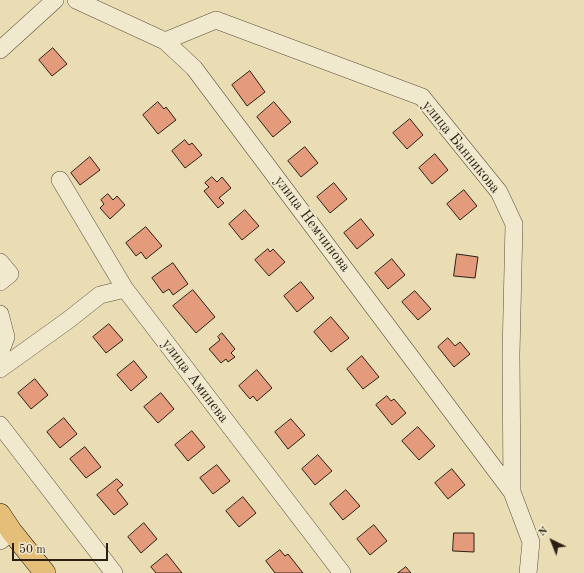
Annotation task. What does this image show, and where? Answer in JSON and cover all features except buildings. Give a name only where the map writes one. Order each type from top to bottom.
[{"type":"main road","points":[[0,514],[6,536],[45,573]]},
{"type":"street","points":[[0,50],[55,0]]},
{"type":"street","name":"улица Немчинова","points":[[76,0],[165,41],[194,68],[512,492]]},
{"type":"street","name":"улица Банникова","points":[[165,41],[216,20],[422,97],[499,192],[514,224],[511,354],[512,492]]},
{"type":"street","name":"улица Аминева","points":[[60,180],[125,289],[342,573]]},
{"type":"street","points":[[0,262],[10,274],[0,282]]},
{"type":"street","points":[[0,369],[67,321],[100,295],[125,289]]},
{"type":"street","points":[[0,314],[6,337],[0,353]]},
{"type":"street","points":[[0,425],[114,573]]},
{"type":"street","points":[[512,492],[531,542],[528,573]]}]
